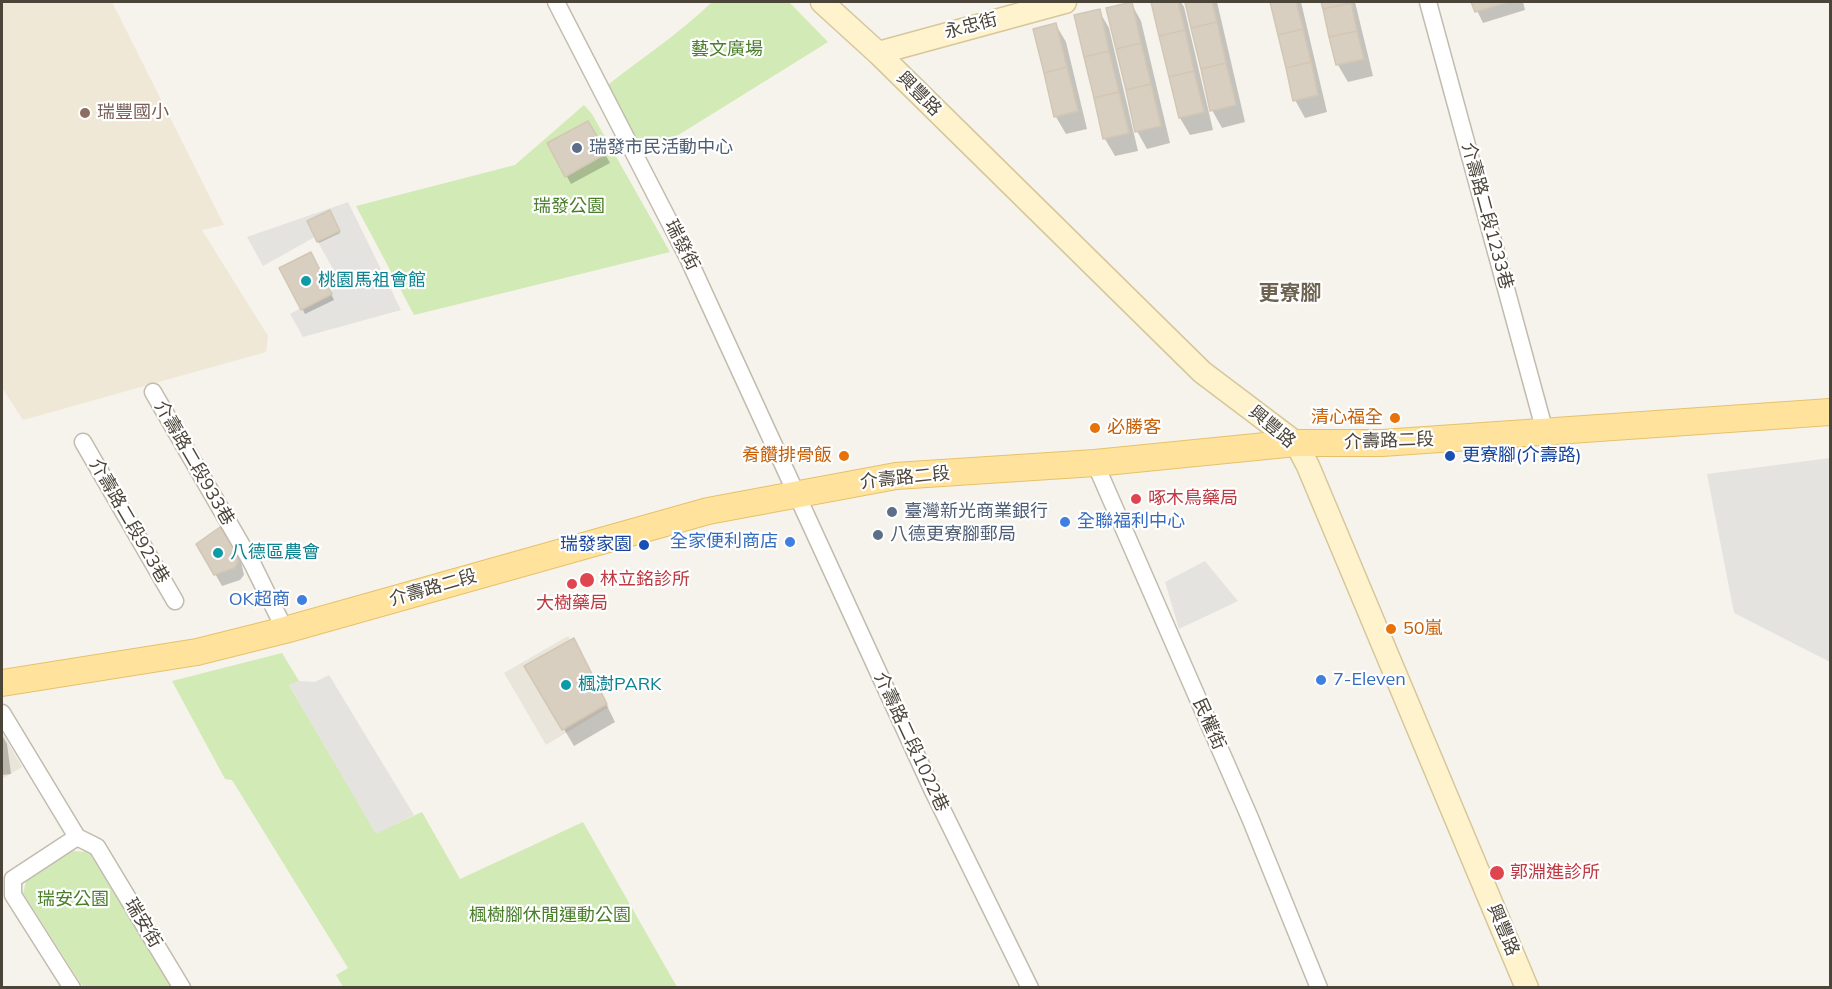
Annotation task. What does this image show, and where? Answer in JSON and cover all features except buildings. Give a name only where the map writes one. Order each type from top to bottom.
[{"type":"main road","name":"興豐路","points":[[822,2],[878,53],[1202,372],[1296,443],[1308,466],[1527,987]]},
{"type":"main road","name":"永忠街","points":[[878,53],[1065,2]]},
{"type":"main road","name":"介壽路二段","points":[[2,683],[196,652],[285,630],[708,511],[896,476],[1095,463],[1296,443],[1382,443],[1830,412]]},
{"type":"street","name":"瑞發街","points":[[556,2],[688,258],[782,458],[795,495]]},
{"type":"street","name":"介壽路二段1233巷","points":[[1428,2],[1545,432]]},
{"type":"street","name":"介壽路二段933巷","points":[[153,392],[252,563],[285,630]]},
{"type":"street","name":"介壽路二段923巷","points":[[83,442],[175,601]]},
{"type":"street","name":"民權街","points":[[1095,463],[1250,818],[1318,987]]},
{"type":"street","name":"介壽路二段1022巷","points":[[795,495],[932,789],[1030,987]]},
{"type":"street","name":"瑞安街","points":[[2,712],[76,837],[97,847],[182,987]]},
{"type":"street","points":[[72,987],[13,895],[13,879],[76,837]]},
{"type":"shaded area","name":"瑞豐國小","points":[[2,2],[112,2],[224,225],[202,230],[268,336],[266,352],[23,420],[2,388]]},
{"type":"shaded area","points":[[348,202],[401,310],[303,337],[290,314],[342,285],[315,237],[263,266],[247,237]]},
{"type":"shaded area","points":[[1830,458],[1830,662],[1734,613],[1707,474]]},
{"type":"shaded area","points":[[1205,561],[1238,601],[1179,629],[1165,582]]},
{"type":"shaded area","name":"楓澍PARK","points":[[568,636],[609,707],[546,745],[504,673]]},
{"type":"shaded area","points":[[329,675],[414,815],[376,834],[289,685],[299,681],[315,682]]},
{"type":"shaded area","points":[[2,732],[22,767],[2,779]]},
{"type":"green space","name":"藝文廣場","points":[[712,2],[789,2],[828,42],[643,157],[604,88],[673,36]]},
{"type":"green space","name":"瑞發公園","points":[[584,105],[592,114],[670,252],[414,315],[356,206],[515,165]]},
{"type":"green space","name":"楓樹腳休閒運動公園","points":[[282,653],[299,681],[289,685],[376,833],[422,812],[460,879],[583,822],[677,987],[343,987],[336,975],[348,968],[232,780],[225,779],[172,681]]},
{"type":"green space","name":"瑞安公園","points":[[72,851],[89,852],[171,987],[83,987],[23,893],[26,881]]},
{"type":"place","name":"瑞豐國小","points":[[85,113]]},
{"type":"place","name":"瑞發市民活動中心","points":[[577,148]]},
{"type":"place","name":"桃園馬祖會館","points":[[306,281]]},
{"type":"place","name":"清心福全","points":[[1395,418]]},
{"type":"place","name":"必勝客","points":[[1095,428]]},
{"type":"place","name":"肴饡排骨飯","points":[[844,456]]},
{"type":"place","name":"更寮腳(介壽路)","points":[[1450,456]]},
{"type":"place","name":"啄木鳥藥局","points":[[1136,499]]},
{"type":"place","name":"臺灣新光商業銀行","points":[[892,512]]},
{"type":"place","name":"全聯福利中心","points":[[1065,522]]},
{"type":"place","name":"八德更寮腳郵局","points":[[878,535]]},
{"type":"place","name":"全家便利商店","points":[[790,542]]},
{"type":"place","name":"瑞發家園","points":[[644,545]]},
{"type":"place","name":"八德區農會","points":[[218,553]]},
{"type":"place","name":"林立銘診所","points":[[587,580]]},
{"type":"place","name":"大樹藥局","points":[[572,584]]},
{"type":"place","name":"OK超商","points":[[302,600]]},
{"type":"place","name":"50嵐","points":[[1391,629]]},
{"type":"place","name":"7-Eleven","points":[[1321,680]]},
{"type":"place","name":"楓澍PARK","points":[[566,685]]},
{"type":"place","name":"郭淵進診所","points":[[1497,873]]},
{"type":"district","name":"更寮腳","points":[[1290,294]]}]
